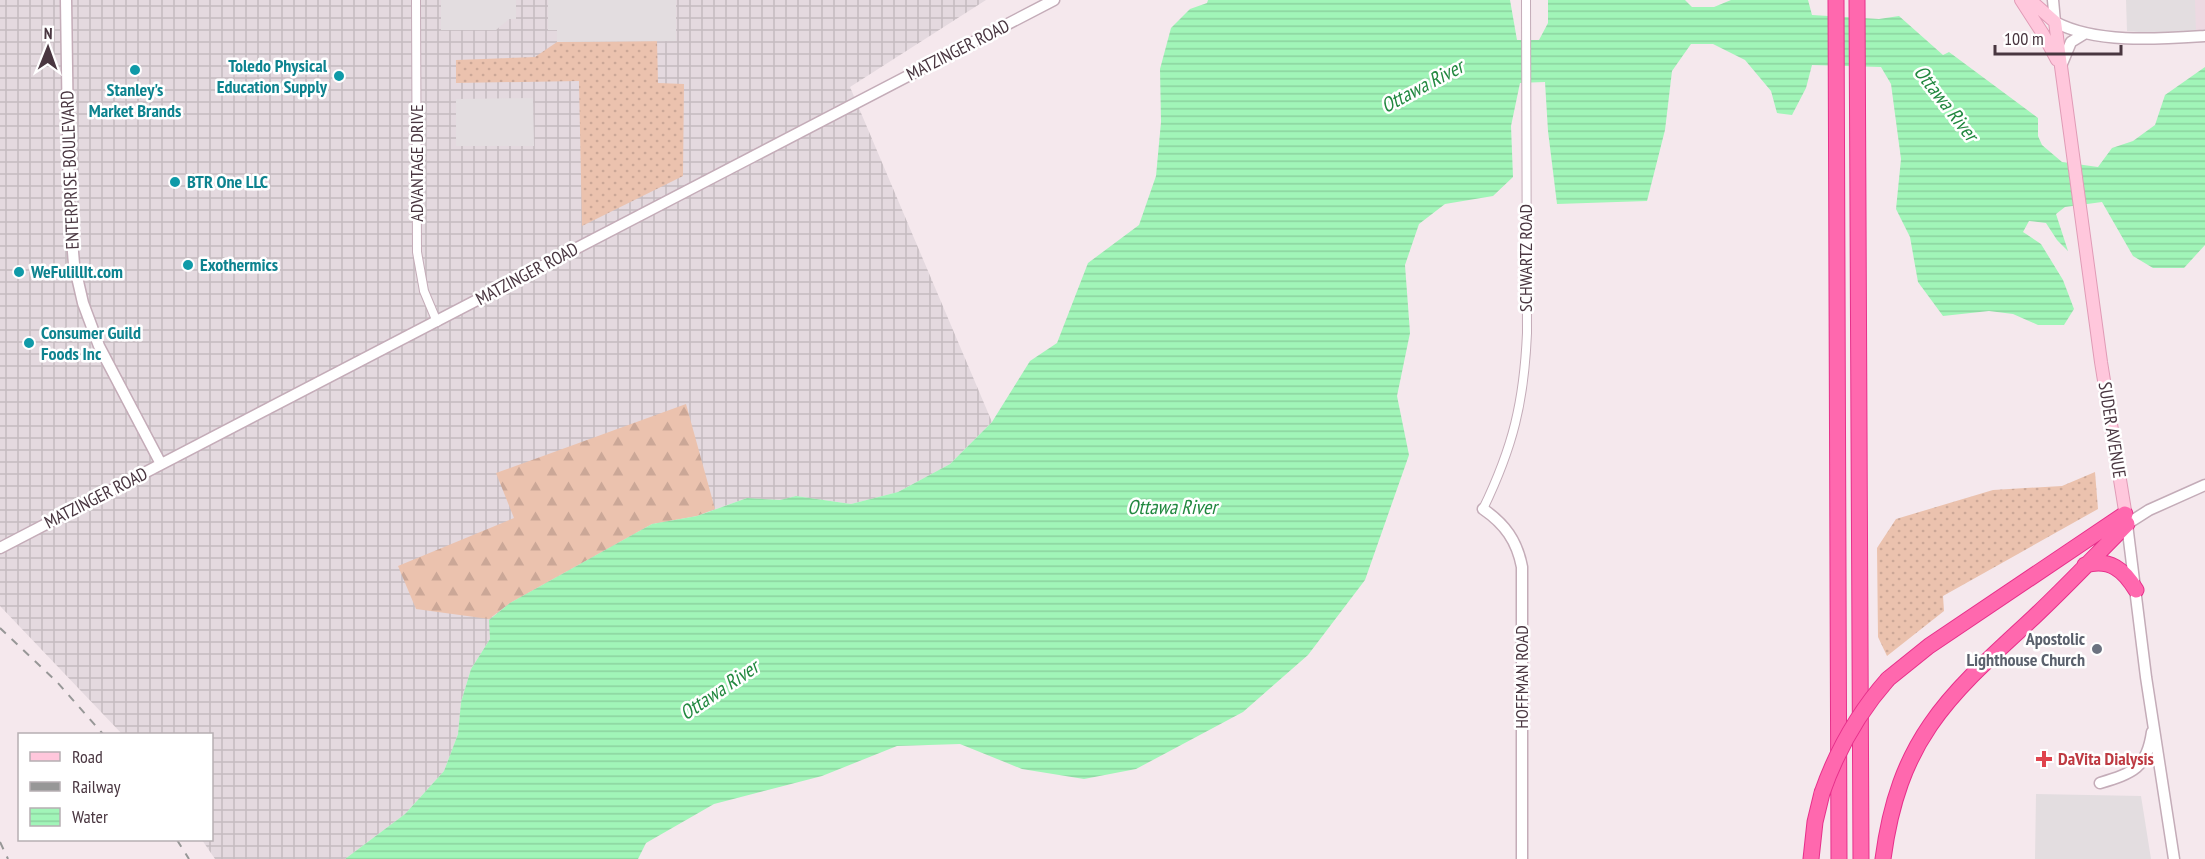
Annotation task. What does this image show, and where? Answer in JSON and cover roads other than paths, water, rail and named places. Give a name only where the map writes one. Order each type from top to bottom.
[{"type":"highway","points":[[1836,5],[1839,859]]},
{"type":"highway","points":[[1857,5],[1861,859]]},
{"type":"highway","points":[[1883,859],[1890,814],[1898,786],[1927,727],[1972,674],[2085,566],[2126,519]]},
{"type":"highway","points":[[1811,859],[1814,829],[1822,793],[1837,755],[1855,721],[1888,679],[1929,646],[2126,519]]},
{"type":"highway","points":[[2085,566],[2102,562],[2117,567],[2127,575],[2136,590]]},
{"type":"main road","points":[[2020,0],[2061,66]]},
{"type":"main road","points":[[2030,0],[2055,22]]},
{"type":"main road","name":"SUDER AVENUE","points":[[2055,22],[2080,214],[2126,519]]},
{"type":"street","name":"ENTERPRISE BOULEVARD","points":[[66,0],[69,204],[74,264],[83,303],[99,346],[161,464]]},
{"type":"street","name":"ADVANTAGE DRIVE","points":[[416,0],[417,252],[424,291],[437,322]]},
{"type":"street","name":"MATZINGER ROAD","points":[[0,548],[1054,0]]},
{"type":"street","name":"SCHWARTZ ROAD","points":[[1483,509],[1494,487],[1515,429],[1525,377],[1527,333],[1526,0]]},
{"type":"street","name":"SUDER AVENUE","points":[[2053,0],[2055,22]]},
{"type":"street","points":[[2055,22],[2084,34],[2171,39],[2205,36]]},
{"type":"street","points":[[2061,66],[2071,42],[2084,34]]},
{"type":"street","points":[[2126,519],[2205,485]]},
{"type":"street","name":"HOFFMAN ROAD","points":[[1483,509],[1499,521],[1512,537],[1517,546],[1522,567],[1522,859]]},
{"type":"street","name":"SUDER AVENUE","points":[[2126,519],[2146,677],[2174,859]]},
{"type":"street","points":[[2100,783],[2122,777],[2142,762],[2149,747],[2153,719]]},
{"type":"water","name":"Ottawa River","points":[[1208,0],[1510,0],[1517,40],[1539,40],[1548,23],[1548,0],[1685,0],[1692,7],[1714,7],[1731,0],[1808,0],[1812,15],[1879,19],[1899,16],[1943,55],[1949,52],[2038,118],[2038,136],[2042,145],[2062,162],[2098,167],[2112,148],[2133,141],[2155,125],[2165,95],[2205,67],[2205,245],[2184,268],[2153,268],[2133,256],[2102,202],[2065,207],[2056,214],[2068,251],[2057,240],[2046,223],[2029,221],[2023,232],[2041,244],[2063,280],[2074,309],[2064,325],[2038,325],[2013,314],[1989,311],[1943,316],[1918,282],[1910,237],[1896,209],[1901,159],[1891,84],[1881,67],[1812,65],[1806,88],[1792,115],[1777,113],[1771,91],[1745,60],[1713,44],[1691,44],[1672,71],[1665,130],[1647,201],[1557,204],[1548,131],[1545,82],[1520,83],[1511,126],[1513,177],[1493,196],[1445,204],[1419,224],[1405,265],[1410,333],[1397,396],[1409,455],[1365,580],[1308,655],[1243,712],[1136,769],[1084,779],[1022,769],[960,744],[897,746],[822,776],[714,804],[646,843],[638,859],[345,859],[405,814],[444,771],[458,734],[461,702],[471,669],[490,639],[489,620],[510,603],[652,524],[697,516],[747,498],[780,500],[796,496],[851,504],[898,492],[950,464],[992,422],[1030,361],[1057,343],[1088,263],[1139,225],[1156,176],[1161,122],[1160,69],[1171,28],[1190,9],[1207,3]]},
{"type":"railway","points":[[0,628],[58,683],[102,733]]},
{"type":"railway","points":[[178,841],[189,859]]},
{"type":"railway","points":[[0,842],[8,859]]},
{"type":"place","name":"Stanley's Market Brands","points":[[135,70]]},
{"type":"place","name":"Toledo Physical Education Supply","points":[[339,76]]},
{"type":"place","name":"BTR One LLC","points":[[175,182]]},
{"type":"place","name":"Exothermics","points":[[188,265]]},
{"type":"place","name":"WeFulillIt.com","points":[[19,272]]},
{"type":"place","name":"Consumer Guild Foods Inc","points":[[29,343]]},
{"type":"place","name":"Apostolic Lighthouse Church","points":[[2097,649]]},
{"type":"place","name":"DaVita Dialysis","points":[[2044,759]]}]
